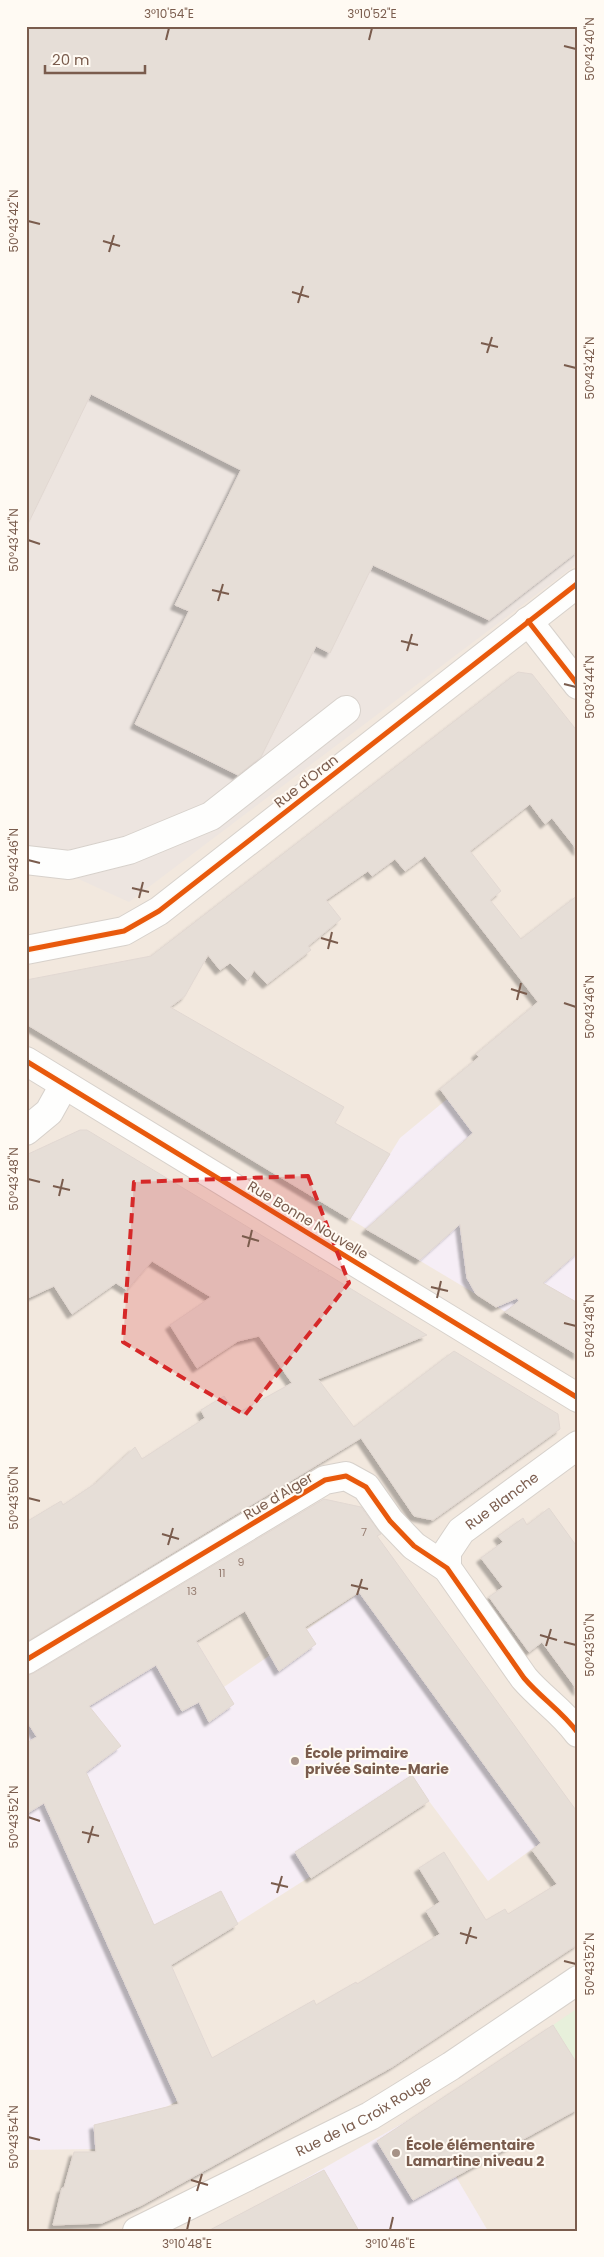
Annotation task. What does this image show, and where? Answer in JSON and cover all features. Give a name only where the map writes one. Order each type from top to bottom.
[{"type":"street","name":"Rue d'Oran","points":[[26,950],[124,930],[159,911],[578,583]]},
{"type":"street","points":[[528,621],[578,685]]},
{"type":"street","points":[[26,860],[69,865],[129,850],[211,816],[346,710]]},
{"type":"street","name":"Rue Bonne Nouvelle","points":[[26,1061],[578,1398]]},
{"type":"street","points":[[26,1131],[49,1112],[64,1085]]},
{"type":"street","name":"Rue Blanche","points":[[448,1568],[447,1552],[461,1530],[578,1445]]},
{"type":"street","name":"Rue d'Alger","points":[[26,1660],[333,1477],[346,1476],[366,1487],[398,1530],[414,1546],[448,1568],[524,1678],[539,1694],[573,1717]]},
{"type":"street","name":"Rue de la Croix Rouge","points":[[137,2231],[370,2116],[451,2066],[578,1980]]},
{"type":"highlighted area","points":[[308,1176],[349,1283],[245,1415],[123,1342],[134,1182]]},
{"type":"shaded area","points":[[26,26],[578,26],[578,2231],[26,2231]]},
{"type":"shaded area","points":[[26,26],[578,26],[578,563],[129,902],[26,855]]},
{"type":"shaded area","points":[[539,1023],[578,1067],[578,1355],[350,1219],[400,1138]]},
{"type":"shaded area","name":"École primaire privée Sainte-Marie","points":[[398,1566],[578,1816],[488,1881],[429,1801],[171,1965],[211,2055],[168,2077],[179,2100],[166,2107],[94,2125],[96,2149],[26,2150],[26,1691],[173,1602],[224,1687]]},
{"type":"shaded area","name":"École élémentaire Lamartine niveau 2","points":[[419,2114],[488,2231],[301,2231],[280,2193]]},
{"type":"green space","points":[[578,2008],[578,2069],[553,2025]]},
{"type":"building","points":[[26,26],[578,26],[578,551],[489,620],[373,565],[330,653],[316,646],[261,757],[238,775],[135,724],[189,611],[175,605],[241,470],[91,394],[26,528]]},
{"type":"building","points":[[518,672],[532,674],[578,732],[578,851],[552,818],[545,824],[530,804],[470,851],[501,891],[490,900],[521,939],[578,895],[578,1252],[543,1283],[578,1303],[578,1355],[505,1312],[519,1301],[517,1298],[496,1307],[476,1294],[467,1278],[460,1224],[420,1260],[366,1229],[473,1133],[440,1089],[479,1057],[476,1054],[538,1002],[425,856],[405,871],[395,859],[372,876],[368,871],[326,900],[341,919],[308,946],[311,950],[267,984],[254,970],[248,981],[230,963],[220,970],[208,955],[185,996],[170,1007],[344,1107],[335,1123],[390,1154],[350,1219],[26,1024],[26,980],[151,956]]},
{"type":"building","points":[[80,1130],[87,1130],[319,1270],[318,1272],[320,1270],[427,1335],[318,1379],[354,1427],[454,1351],[558,1414],[560,1429],[433,1520],[414,1516],[361,1438],[26,1642],[26,1522],[61,1501],[63,1505],[96,1483],[135,1447],[142,1459],[205,1418],[201,1410],[224,1396],[236,1414],[292,1383],[259,1336],[238,1341],[197,1368],[170,1325],[211,1297],[152,1261],[127,1290],[116,1283],[72,1314],[54,1286],[26,1299],[26,1155]]},
{"type":"building","points":[[324,1499],[361,1507],[381,1534],[377,1536],[578,1813],[578,1944],[392,2067],[142,2205],[102,2223],[53,2225],[62,2188],[64,2188],[74,2152],[96,2152],[94,2125],[179,2104],[44,1803],[26,1814],[26,1743],[37,1737],[26,1720],[26,1676],[34,1673]],"holes":[[[359,1592],[541,1843],[532,1850],[557,1884],[508,1914],[505,1909],[486,1920],[444,1852],[419,1868],[440,1902],[426,1911],[440,1934],[357,1984],[356,1982],[316,2005],[314,2000],[212,2058],[171,1965],[238,1924],[221,1891],[154,1925],[86,1772],[121,1746],[89,1706],[156,1665],[182,1711],[199,1702],[209,1722],[234,1704],[196,1641],[245,1611],[279,1671],[316,1644],[305,1627]]]},
{"type":"building","points":[[549,1508],[578,1548],[578,1691],[542,1642],[529,1652],[489,1597],[503,1587],[481,1558],[503,1542],[498,1536],[523,1518],[527,1525]]},
{"type":"building","points":[[412,1775],[429,1801],[311,1878],[295,1852]]},
{"type":"building","points":[[553,2025],[578,2065],[578,2109],[413,2200],[377,2141]]},
{"type":"building","points":[[324,2170],[359,2231],[208,2231]]},
{"type":"cycle path","points":[[26,950],[124,931],[159,911],[578,583]]},
{"type":"cycle path","points":[[528,621],[578,685]]},
{"type":"cycle path","points":[[26,1061],[578,1398]]},
{"type":"cycle path","points":[[26,1660],[325,1480],[346,1476],[366,1487],[390,1521],[414,1546],[447,1568],[524,1678],[578,1733]]},
{"type":"place","name":"École primaire privée Sainte-Marie","points":[[295,1761]]},
{"type":"place","name":"École élémentaire Lamartine niveau 2","points":[[396,2153]]}]
